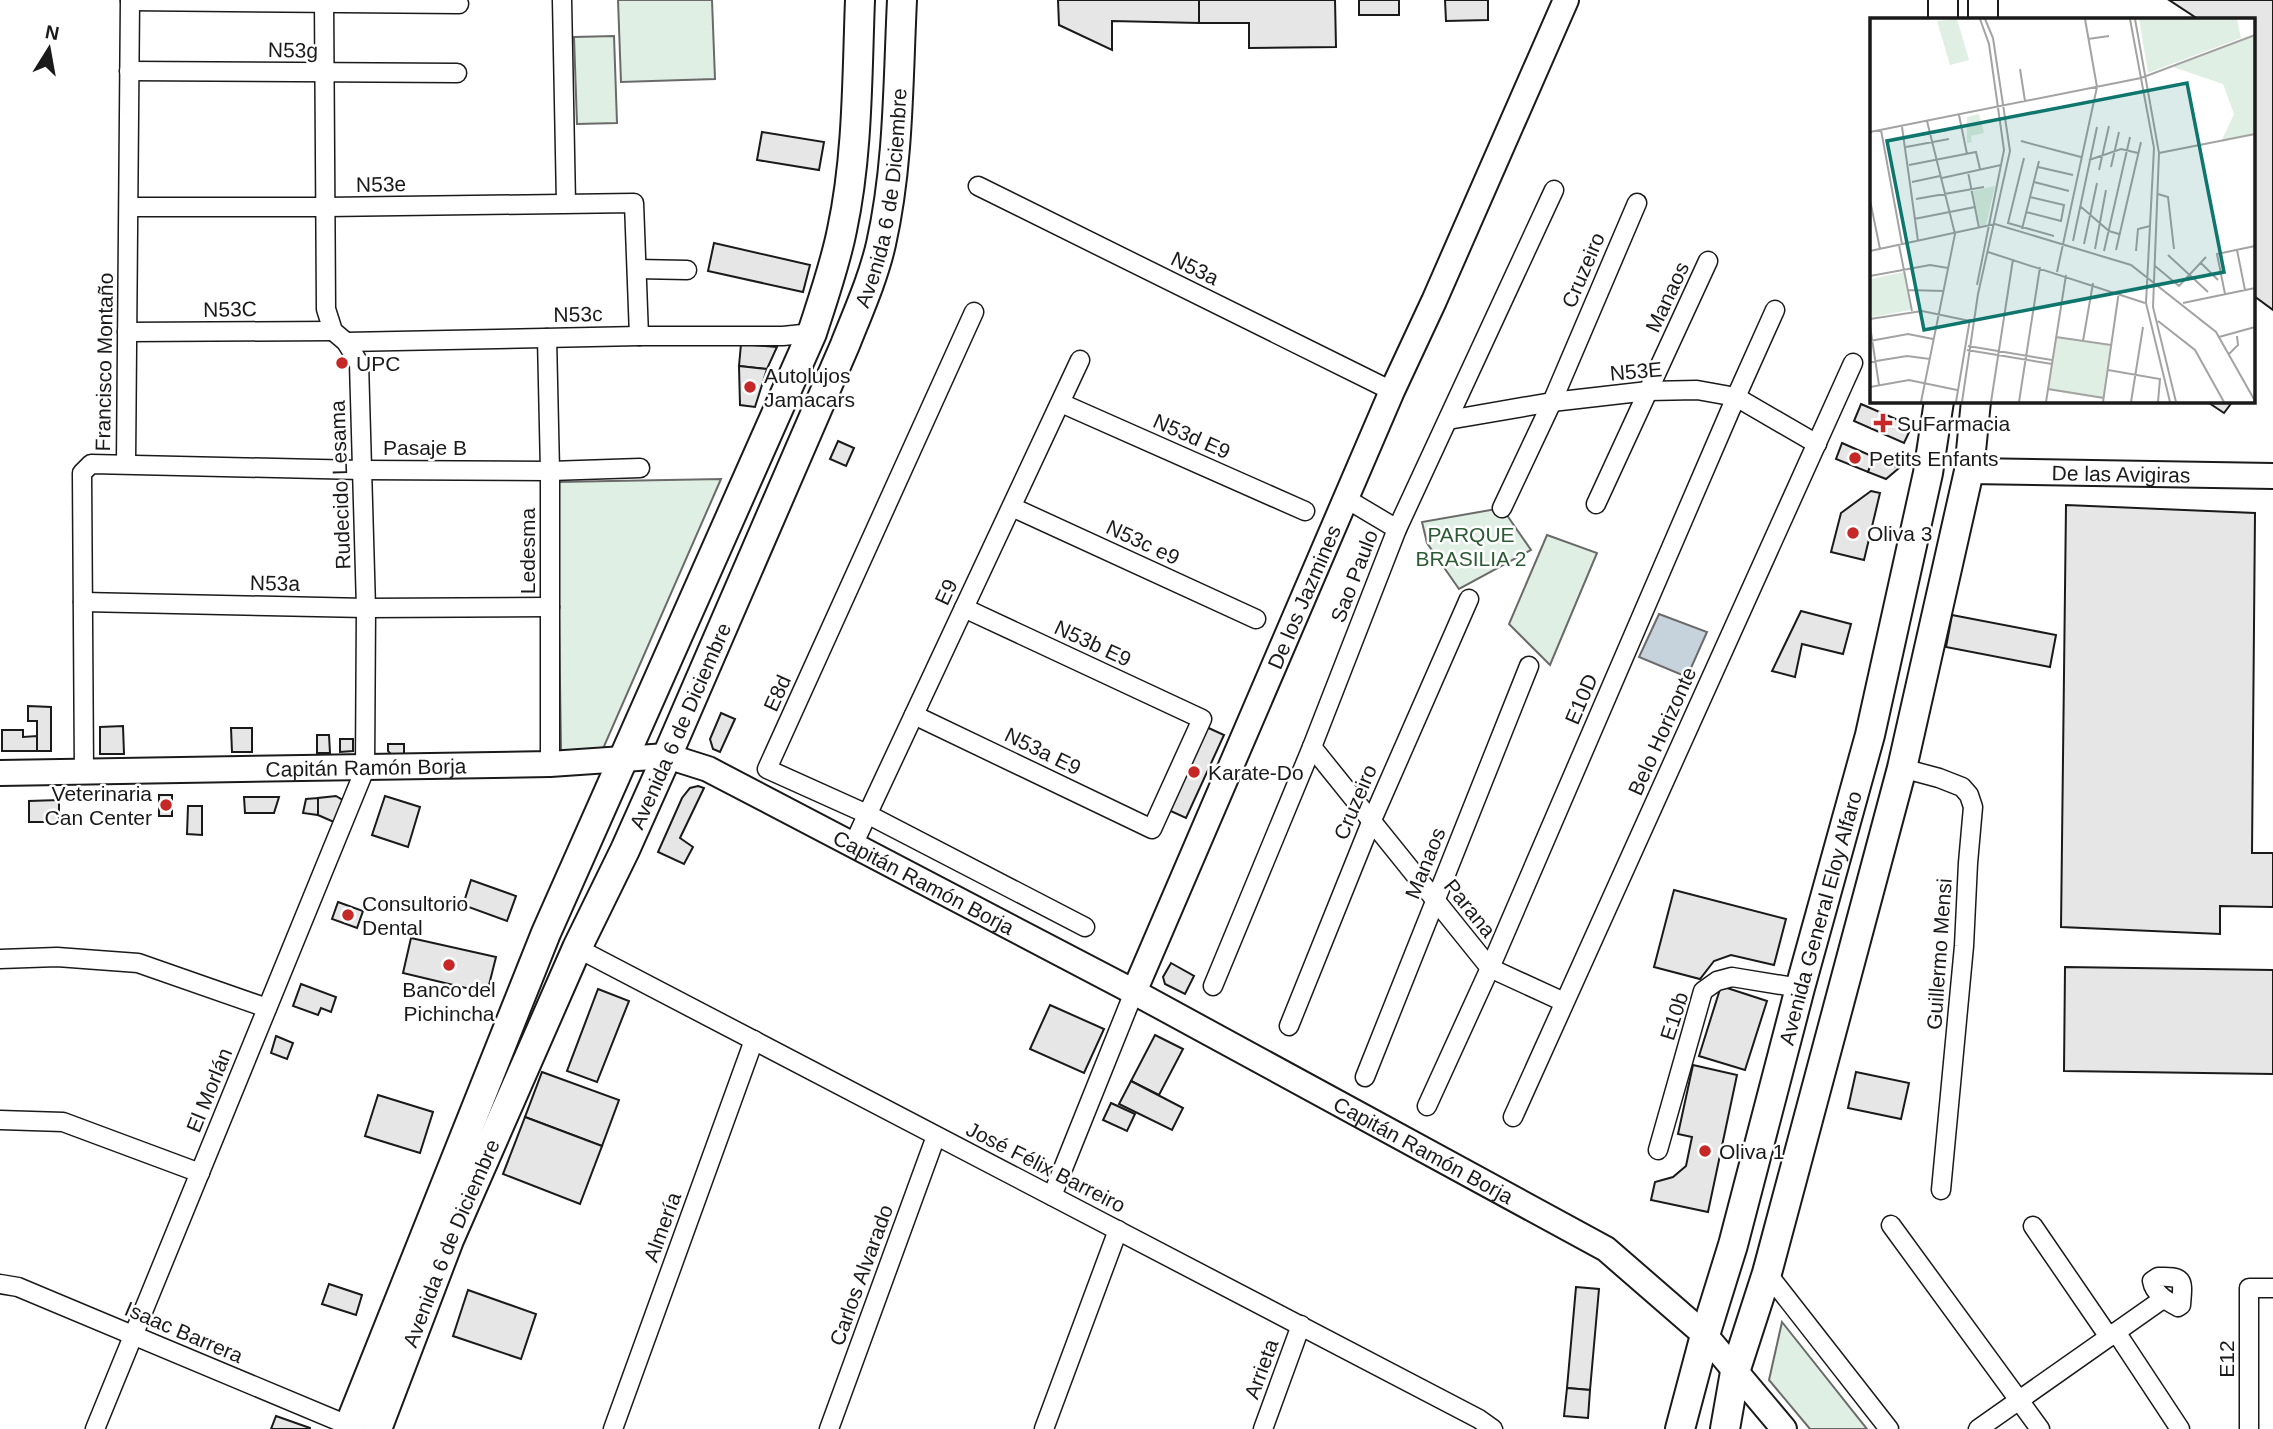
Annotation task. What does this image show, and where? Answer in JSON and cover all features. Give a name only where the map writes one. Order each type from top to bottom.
[{"type":"main road","name":"Avenida 6 de Diciembre","points":[[358,1428],[546,933],[812,333],[834,262],[846,203],[855,138],[860,0]]},
{"type":"main road","name":"Avenida 6 de Diciembre","points":[[358,1428],[449,1240],[577,948],[625,850],[872,278],[881,242],[895,150],[902,0]]},
{"type":"main road","points":[[1943,0],[1943,18]]},
{"type":"main road","points":[[1983,0],[1983,18]]},
{"type":"main road","name":"Avenida General Eloy Alfaro","points":[[1680,1429],[1733,1245],[1870,735],[1928,473],[1939,402]]},
{"type":"main road","name":"Avenida General Eloy Alfaro","points":[[1725,1429],[1735,1372],[1767,1273],[1902,768],[1969,471],[1976,402]]},
{"type":"street","points":[[562,0],[566,203]]},
{"type":"street","name":"De los Jazmines","points":[[1052,1196],[1134,992],[1345,498],[1566,0]]},
{"type":"street","points":[[130,1],[458,4]]},
{"type":"street","name":"Francisco Montaño","points":[[84,772],[82,473],[92,464],[126,463],[130,1]]},
{"type":"street","name":"Rudecido Lesama","points":[[324,1],[326,309],[340,336],[359,363],[366,608],[365,769]]},
{"type":"street","name":"N53g","points":[[129,71],[457,73]]},
{"type":"street","name":"N53a","points":[[978,186],[1392,391]]},
{"type":"street","name":"Sao Paulo","points":[[1213,986],[1397,529],[1554,190]]},
{"type":"street","name":"N53e","points":[[129,207],[634,203],[637,269]]},
{"type":"street","name":"Cruzeiro","points":[[1502,508],[1552,402],[1637,203]]},
{"type":"street","name":"Manaos","points":[[1596,505],[1708,261]]},
{"type":"street","points":[[639,336],[637,269],[687,270]]},
{"type":"street","name":"E10D","points":[[1427,1106],[1490,968],[1775,310]]},
{"type":"street","name":"E8d","points":[[974,312],[767,769],[867,814],[1085,927]]},
{"type":"street","name":"N53C","points":[[127,332],[340,336]]},
{"type":"street","name":"N53c","points":[[340,336],[547,338],[783,336],[812,333]]},
{"type":"street","name":"Ledesma","points":[[547,338],[550,764]]},
{"type":"street","name":"E9","points":[[854,844],[1080,360]]},
{"type":"street","name":"Belo Horizonte","points":[[1513,1117],[1853,363]]},
{"type":"street","name":"N53E","points":[[1448,419],[1552,402],[1648,391],[1697,390],[1736,397],[1816,444]]},
{"type":"street","name":"N53d E9","points":[[1060,403],[1305,511]]},
{"type":"street","name":"Pasaje B","points":[[126,463],[362,470],[550,471],[640,468]]},
{"type":"street","name":"De las Avigiras","points":[[1969,471],[2273,476]]},
{"type":"street","points":[[1345,498],[1397,529]]},
{"type":"street","name":"N53c e9","points":[[1012,507],[1256,619]]},
{"type":"street","name":"Cruzeiro","points":[[1289,1026],[1372,820],[1469,599]]},
{"type":"street","name":"N53a","points":[[83,602],[366,608],[550,607]]},
{"type":"street","name":"N53b E9","points":[[964,608],[1202,719],[1152,829]]},
{"type":"street","name":"Manaos","points":[[1365,1077],[1529,666]]},
{"type":"street","name":"N53a E9","points":[[914,715],[1152,829]]},
{"type":"street","name":"Parana","points":[[1311,747],[1490,968],[1564,1002]]},
{"type":"street","name":"Capitán Ramón Borja","points":[[0,773],[365,769],[550,764],[667,756],[708,769],[1134,992],[1606,1249],[1705,1335],[1784,1429]]},
{"type":"street","name":"Guillermo Mensi","points":[[1902,768],[1962,787],[1969,795],[1973,807],[1964,946],[1941,1190]]},
{"type":"street","name":"El Morlán","points":[[94,1429],[365,769]]},
{"type":"street","name":"José Félix Barreiro","points":[[577,948],[1301,1325],[1483,1426]]},
{"type":"street","points":[[0,960],[57,957],[138,963],[267,1008]]},
{"type":"street","name":"E10b","points":[[1657,1150],[1703,991],[1717,981],[1732,977],[1800,988]]},
{"type":"street","name":"Almería","points":[[613,1429],[754,1040]]},
{"type":"street","points":[[0,1120],[63,1122],[200,1173]]},
{"type":"street","name":"Carlos Alvarado","points":[[829,1429],[936,1136]]},
{"type":"street","points":[[1891,1224],[2040,1429]]},
{"type":"street","points":[[2033,1226],[2180,1429]]},
{"type":"street","points":[[1044,1429],[1118,1230]]},
{"type":"street","points":[[1767,1273],[1889,1429]]},
{"type":"street","name":"Isaac Barrera","points":[[0,1284],[18,1287],[358,1428]]},
{"type":"street","name":"E12","points":[[2249,1429],[2249,1288],[2273,1288]]},
{"type":"street","points":[[1978,1429],[2164,1299]]},
{"type":"street","name":"Arrieta","points":[[1263,1429],[1301,1325]]},
{"type":"green space","points":[[618,0],[712,0],[715,79],[621,82]]},
{"type":"green space","points":[[614,36],[617,123],[577,124],[574,37]]},
{"type":"green space","points":[[721,479],[602,751],[561,750],[557,482]]},
{"type":"green space","name":"PARQUE BRASILIA 2","points":[[1502,508],[1531,550],[1459,589],[1427,543],[1422,522]]},
{"type":"green space","points":[[1547,535],[1597,553],[1550,665],[1509,624]]},
{"type":"green space","points":[[1782,1322],[1867,1429],[1810,1429],[1769,1380]]},
{"type":"shaded area","points":[[1659,614],[1707,632],[1687,677],[1639,657]]},
{"type":"building","points":[[1058,0],[1199,0],[1199,23],[1112,21],[1112,50],[1059,25]]},
{"type":"building","points":[[1199,0],[1335,0],[1336,47],[1249,48],[1249,23],[1199,23]]},
{"type":"building","points":[[1359,0],[1399,0],[1399,15],[1359,15]]},
{"type":"building","points":[[1445,0],[1488,0],[1488,20],[1446,21]]},
{"type":"building","points":[[2169,0],[2273,0],[2273,310],[2256,297],[2256,18],[2196,18]]},
{"type":"building","points":[[762,132],[824,142],[819,170],[757,160]]},
{"type":"building","points":[[714,243],[810,265],[803,292],[708,271]]},
{"type":"building","points":[[741,344],[777,347],[767,369],[739,366]]},
{"type":"building","name":"Autolujos Jamacars","points":[[739,366],[767,369],[755,407],[740,405]]},
{"type":"building","points":[[2208,402],[2232,402],[2224,413]]},
{"type":"building","name":"SuFarmacia","points":[[1861,404],[1912,426],[1904,443],[1854,421]]},
{"type":"building","points":[[838,441],[854,448],[846,466],[830,459]]},
{"type":"building","name":"Petits Enfants","points":[[1842,443],[1874,457],[1868,472],[1836,459]]},
{"type":"building","points":[[1874,457],[1899,468],[1886,479],[1868,472]]},
{"type":"building","name":"Oliva 3","points":[[1871,491],[1880,493],[1864,560],[1831,552],[1841,513]]},
{"type":"building","points":[[2066,505],[2255,513],[2252,853],[2273,853],[2273,907],[2220,906],[2220,934],[2061,927]]},
{"type":"building","points":[[1801,611],[1851,624],[1843,654],[1802,644],[1795,677],[1772,671]]},
{"type":"building","points":[[1952,615],[2056,635],[2050,667],[1946,647]]},
{"type":"building","points":[[28,706],[51,707],[51,751],[37,751],[37,721],[28,721]]},
{"type":"building","points":[[721,713],[735,719],[720,752],[713,749],[710,739]]},
{"type":"building","name":"Karate-Do","points":[[1202,725],[1224,735],[1186,818],[1164,808]]},
{"type":"building","points":[[123,726],[124,754],[100,754],[100,727]]},
{"type":"building","points":[[231,728],[252,728],[252,752],[232,752]]},
{"type":"building","points":[[2,730],[23,730],[23,737],[37,736],[37,751],[2,751]]},
{"type":"building","points":[[317,735],[329,735],[330,753],[317,753]]},
{"type":"building","points":[[340,739],[353,739],[353,751],[340,752]]},
{"type":"building","points":[[388,744],[404,744],[404,758],[394,758],[388,751]]},
{"type":"building","points":[[690,788],[704,788],[680,838],[693,847],[684,864],[658,852],[682,798]]},
{"type":"building","name":"Veterinaria Can Center","points":[[159,795],[172,795],[172,816],[159,816]]},
{"type":"building","points":[[336,796],[346,802],[336,823],[318,815],[318,798]]},
{"type":"building","points":[[385,796],[420,807],[408,847],[372,835]]},
{"type":"building","points":[[244,797],[279,797],[274,813],[245,813]]},
{"type":"building","points":[[318,798],[318,815],[303,813],[306,799]]},
{"type":"building","points":[[59,800],[59,822],[29,822],[29,801]]},
{"type":"building","points":[[188,806],[202,806],[202,835],[187,834]]},
{"type":"building","points":[[471,880],[516,896],[507,921],[463,905]]},
{"type":"building","points":[[1674,890],[1786,919],[1774,965],[1731,955],[1714,961],[1700,979],[1654,967]]},
{"type":"building","name":"Consultorio Dental","points":[[338,902],[363,911],[357,928],[332,919]]},
{"type":"building","name":"Banco del Pichincha","points":[[411,938],[496,957],[487,993],[403,973]]},
{"type":"building","points":[[1171,963],[1194,976],[1185,994],[1165,984],[1163,977]]},
{"type":"building","points":[[2065,967],[2273,970],[2273,1074],[2064,1071]]},
{"type":"building","points":[[301,984],[336,997],[331,1012],[321,1008],[318,1015],[293,1006]]},
{"type":"building","points":[[1721,986],[1767,1001],[1745,1070],[1699,1056]]},
{"type":"building","points":[[598,989],[629,1001],[597,1082],[567,1071]]},
{"type":"building","points":[[1050,1005],[1104,1029],[1084,1073],[1030,1049]]},
{"type":"building","points":[[1155,1035],[1183,1049],[1159,1095],[1131,1081]]},
{"type":"building","points":[[276,1036],[293,1043],[287,1059],[271,1053]]},
{"type":"building","name":"Oliva 1","points":[[1693,1065],[1737,1075],[1708,1212],[1651,1200],[1655,1182],[1673,1177],[1686,1166],[1692,1137],[1678,1134]]},
{"type":"building","points":[[542,1072],[619,1100],[602,1146],[525,1117]]},
{"type":"building","points":[[1856,1072],[1909,1083],[1901,1119],[1848,1108]]},
{"type":"building","points":[[1131,1081],[1183,1108],[1172,1130],[1119,1104]]},
{"type":"building","points":[[378,1095],[433,1112],[420,1153],[365,1136]]},
{"type":"building","points":[[1111,1103],[1135,1114],[1127,1131],[1103,1120]]},
{"type":"building","points":[[525,1117],[602,1146],[580,1204],[503,1174]]},
{"type":"building","points":[[329,1284],[362,1295],[356,1315],[322,1304]]},
{"type":"building","points":[[1576,1287],[1599,1289],[1590,1390],[1567,1388]]},
{"type":"building","points":[[468,1290],[536,1314],[521,1359],[453,1336]]},
{"type":"building","points":[[1567,1388],[1590,1390],[1588,1418],[1564,1416]]},
{"type":"building","points":[[276,1416],[310,1428],[310,1429],[271,1429]]},
{"type":"place","name":"UPC","points":[[342,363]]},
{"type":"place","name":"Autolujos Jamacars","points":[[750,387]]},
{"type":"place","name":"SuFarmacia","points":[[1883,423]]},
{"type":"place","name":"Petits Enfants","points":[[1855,458]]},
{"type":"place","name":"Oliva 3","points":[[1853,533]]},
{"type":"place","name":"Karate-Do","points":[[1194,772]]},
{"type":"place","name":"Veterinaria Can Center","points":[[166,805]]},
{"type":"place","name":"Consultorio Dental","points":[[348,915]]},
{"type":"place","name":"Banco del Pichincha","points":[[449,965]]},
{"type":"place","name":"Oliva 1","points":[[1705,1151]]}]
